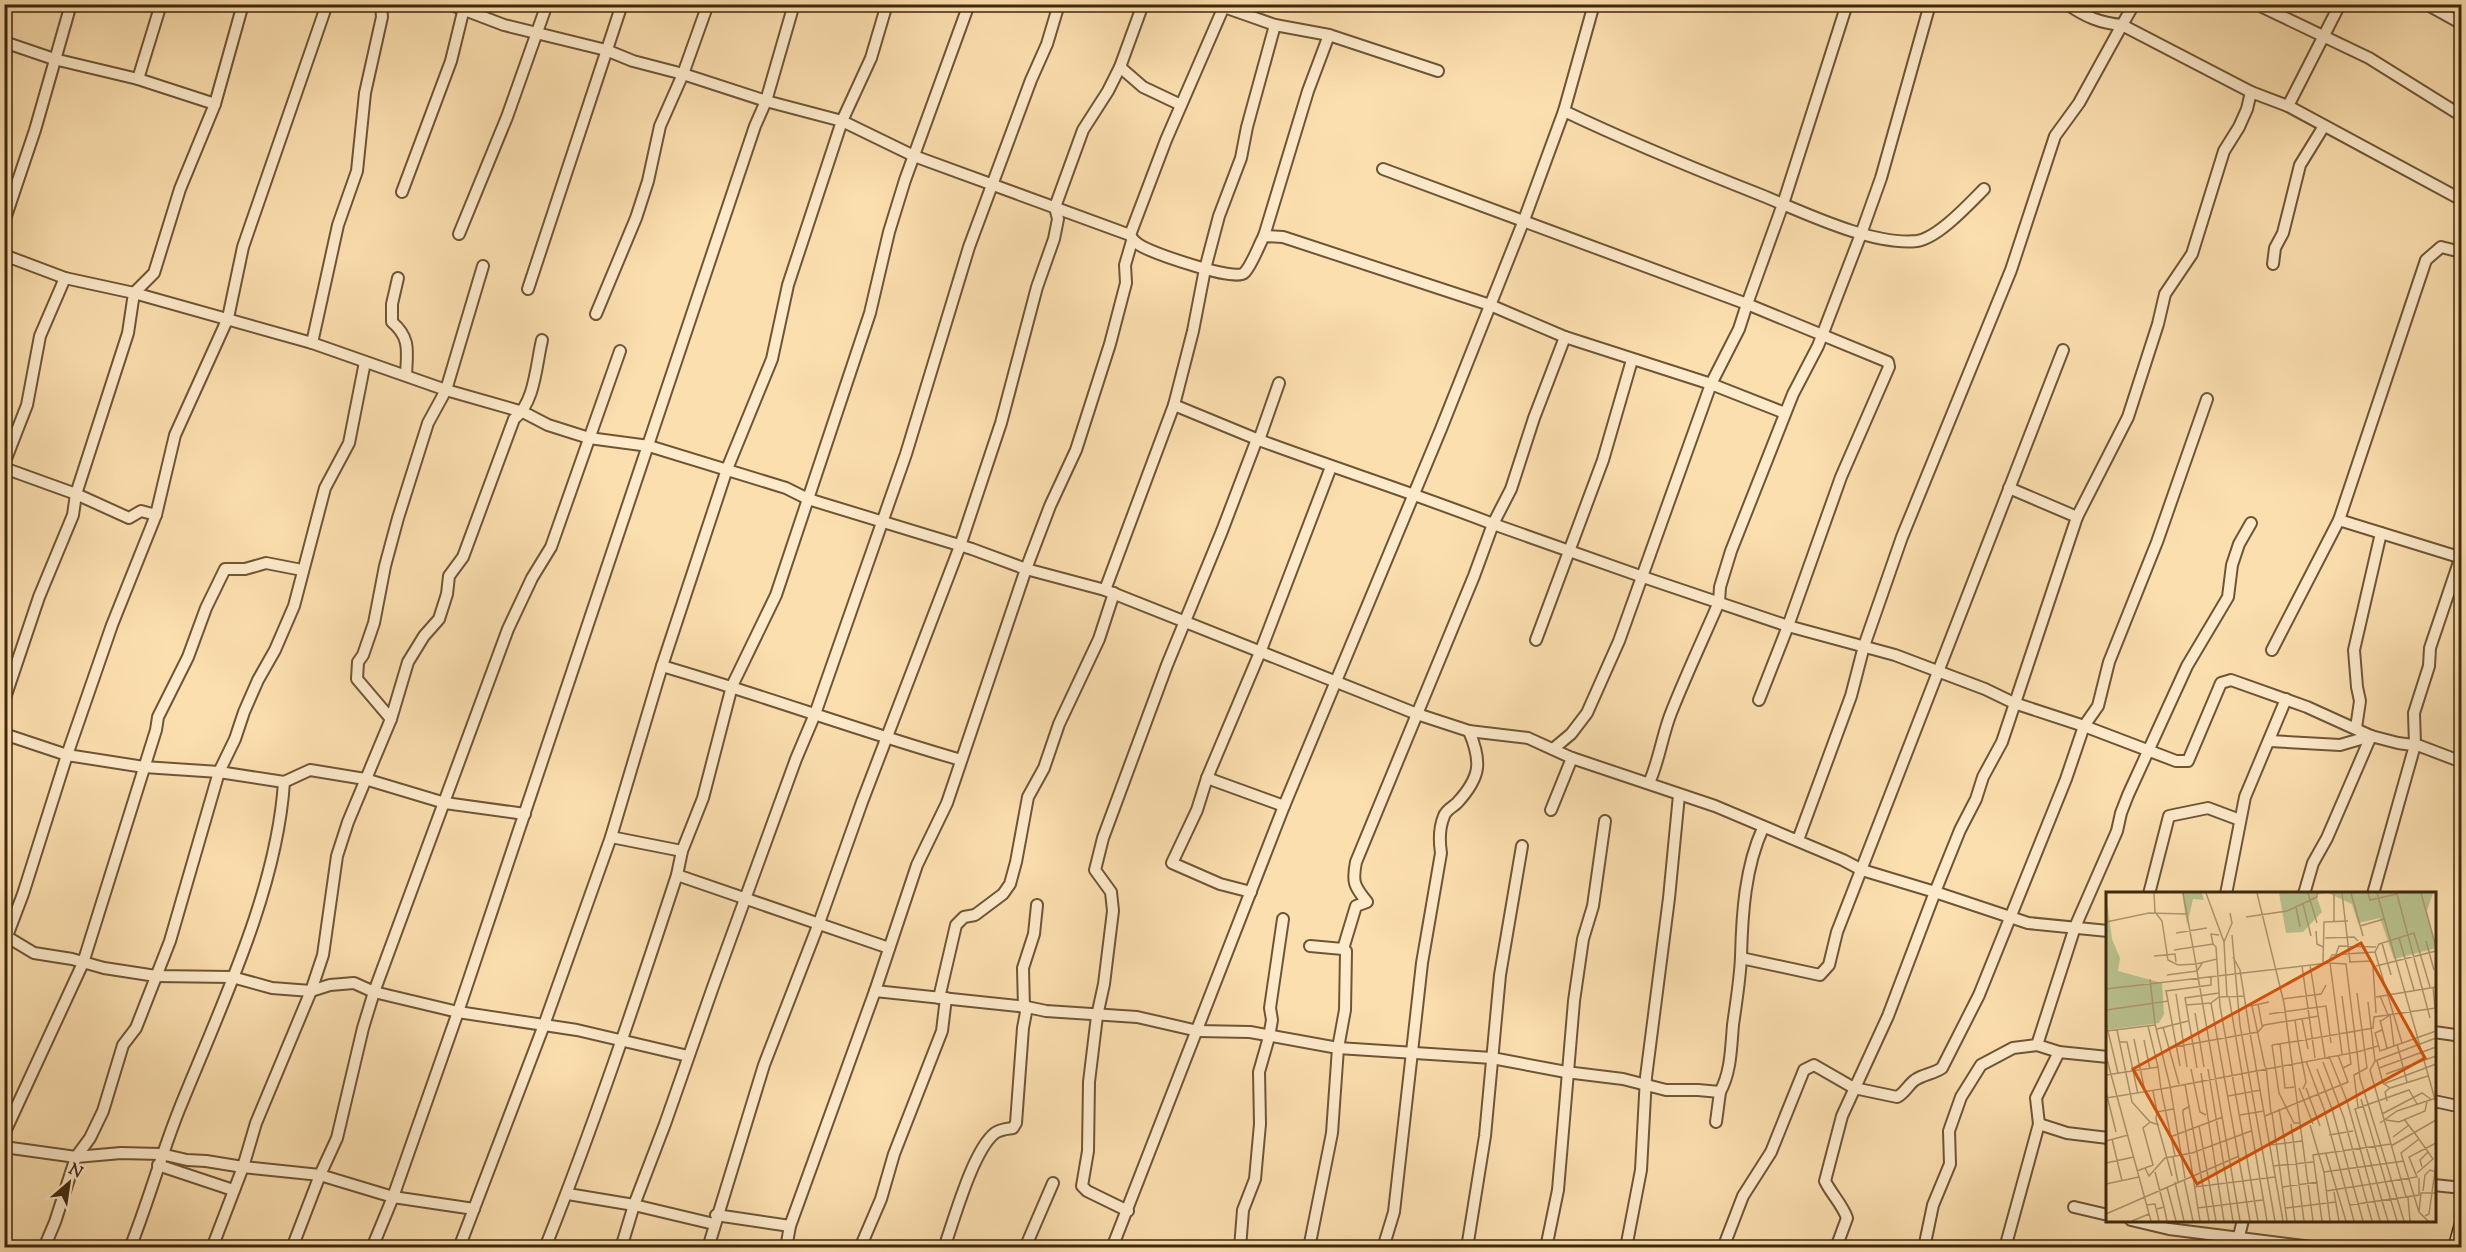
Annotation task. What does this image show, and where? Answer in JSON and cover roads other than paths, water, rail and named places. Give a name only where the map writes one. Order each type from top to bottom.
[{"type":"street","points":[[4,222],[36,130],[71,4]]},
{"type":"street","points":[[138,79],[160,4]]},
{"type":"street","points":[[4,701],[39,597],[73,515],[76,494],[128,333],[134,293],[154,273],[180,189],[215,104],[243,4]]},
{"type":"street","points":[[327,4],[243,247],[228,318],[175,435],[156,514],[112,625],[6,938],[34,953],[156,976],[232,977],[272,988],[311,992],[342,982],[458,1012],[544,1025],[688,1056]]},
{"type":"street","points":[[312,343],[338,225],[357,171],[365,93],[382,17],[381,4]]},
{"type":"street","points":[[449,4],[464,7],[504,25],[606,50],[633,61],[842,121],[914,156],[991,186],[1056,207],[1131,238],[1144,248],[1205,269],[1237,276],[1245,273],[1264,236],[1308,91],[1329,35]]},
{"type":"street","points":[[459,234],[538,33],[547,4]]},
{"type":"street","points":[[528,289],[622,4]]},
{"type":"street","points":[[596,314],[636,218],[648,182],[660,126],[683,74],[708,4]]},
{"type":"street","points":[[372,1248],[393,1197],[458,1012],[755,126],[766,101],[794,4]]},
{"type":"street","points":[[459,1248],[544,1025],[611,837],[662,666],[727,469],[772,359],[788,285],[842,121],[871,58],[887,4]]},
{"type":"street","points":[[545,1248],[568,1194],[609,1083],[677,875],[682,851],[703,798],[732,686],[776,595],[867,322],[889,232],[969,4]]},
{"type":"street","points":[[621,1248],[634,1205],[688,1056],[796,759],[815,714],[920,409],[969,247],[1047,44],[1059,4]]},
{"type":"street","points":[[708,1248],[764,1065],[960,546],[1001,423],[1037,287],[1054,239],[1058,219],[1056,207],[1083,130],[1108,91],[1120,67],[1143,4]]},
{"type":"street","points":[[1112,1248],[1284,806],[1441,429],[1524,220],[1564,111],[1594,4]]},
{"type":"street","points":[[1553,749],[1572,734],[1587,713],[1619,641],[1711,384],[1739,329],[1783,204],[1847,4]]},
{"type":"street","points":[[1648,783],[1656,768],[1659,746],[1671,712],[1719,602],[1720,587],[1731,551],[1785,413],[1822,334],[1861,234],[1881,178],[1930,4]]},
{"type":"street","points":[[2067,4],[2087,18],[2122,25],[2251,92],[2288,106],[2462,200]]},
{"type":"street","points":[[1798,840],[1851,696],[1864,646],[1902,537],[2011,270],[2055,136],[2079,104],[2134,4]]},
{"type":"street","points":[[2256,4],[2369,58],[2462,116]]},
{"type":"street","points":[[2288,106],[2340,4]]},
{"type":"street","points":[[2426,4],[2462,24]]},
{"type":"street","points":[[786,1248],[790,1226],[875,991],[916,865],[947,803],[1026,569],[1050,506],[1076,450],[1101,376],[1126,284],[1125,265],[1131,238],[1166,140],[1224,6],[1275,25],[1329,35],[1438,71]]},
{"type":"street","points":[[402,192],[451,60],[464,7]]},
{"type":"street","points":[[860,1248],[942,1031],[942,998],[956,925],[964,917],[975,915],[1003,894],[1010,884],[1028,797],[1044,768],[1059,724],[1099,639],[1109,592],[1174,405],[1219,216],[1241,158],[1247,126],[1275,25]]},
{"type":"street","points":[[4,42],[54,59],[138,79],[215,104]]},
{"type":"street","points":[[1120,67],[1143,87],[1181,105]]},
{"type":"street","points":[[1836,1248],[1847,1218],[1842,1203],[1833,1195],[1825,1181],[1842,1116],[1887,1016],[1960,830],[1976,800],[1983,777],[2002,742],[2077,517],[2128,417],[2165,294],[2192,254],[2224,151],[2239,127],[2251,92]]},
{"type":"street","points":[[1564,111],[1625,140],[1783,204],[1861,234],[1897,241],[1919,241],[1947,225],[1984,189]]},
{"type":"street","points":[[2273,264],[2275,248],[2283,233],[2300,165],[2324,126]]},
{"type":"street","points":[[1383,169],[1747,304],[1888,362],[1889,367],[1841,477],[1759,700]]},
{"type":"street","points":[[1264,236],[1283,237],[1303,242],[1490,304],[1565,337],[1711,384],[1785,413]]},
{"type":"street","points":[[2272,650],[2339,520],[2426,260],[2441,247],[2457,251]]},
{"type":"street","points":[[4,255],[65,278],[134,293],[312,343],[446,390],[522,412],[549,425],[589,438],[649,446],[727,469],[786,488],[808,499],[1026,569],[1109,592],[1261,650],[1418,714],[1469,731],[1528,738],[1572,758],[1715,806],[1763,828],[1798,840],[1862,870],[2028,923],[2106,931]]},
{"type":"street","points":[[391,718],[357,679],[358,662],[363,655],[374,623],[393,537],[428,423],[446,390],[483,266]]},
{"type":"street","points":[[65,278],[40,336],[27,405],[4,466],[76,494],[129,518],[141,511],[156,514]]},
{"type":"street","points":[[398,278],[392,304],[392,322],[403,332],[408,348],[406,375]]},
{"type":"street","points":[[1343,949],[1356,906],[1367,902],[1356,888],[1352,876],[1356,862],[1377,807],[1418,714],[1493,524],[1511,489],[1534,417],[1565,337]]},
{"type":"street","points":[[212,1248],[243,1167],[256,1123],[311,992],[326,941],[326,921],[336,856],[391,718],[408,662],[424,636],[439,619],[447,594],[449,576],[464,557],[514,419],[522,412],[530,392],[542,340]]},
{"type":"street","points":[[1741,958],[1820,975],[1829,965],[1837,932],[2063,350]]},
{"type":"street","points":[[292,1248],[320,1174],[337,1138],[363,1028],[374,992],[508,629],[532,578],[551,547],[620,351]]},
{"type":"street","points":[[1536,640],[1602,460],[1632,360]]},
{"type":"street","points":[[44,1248],[76,1157],[90,1138],[103,1111],[123,1045],[135,1028],[179,914],[219,772],[235,739],[258,680],[275,650],[294,606],[325,488],[349,443],[365,362]]},
{"type":"street","points":[[1128,1211],[1087,1191],[1082,1186],[1088,1151],[1089,1082],[1113,910],[1111,892],[1095,870],[1097,854],[1279,383]]},
{"type":"street","points":[[1723,1248],[1743,1196],[1771,1152],[1804,1070],[1814,1065],[1854,1089],[1897,1096],[1902,1095],[1918,1078],[1933,1074],[1942,1068],[1979,995],[2066,779],[2084,726],[2098,706],[2109,662],[2157,542],[2207,399]]},
{"type":"street","points":[[1174,405],[1258,440],[1370,481],[1413,493],[1493,524],[1788,626],[1895,655],[1985,689],[2014,703],[2084,726],[2176,761],[2188,761],[2221,683],[2231,680],[2286,699],[2371,736],[2415,745],[2462,762]]},
{"type":"street","points":[[1251,892],[1220,884],[1172,863],[1197,810],[1207,778],[1261,650],[1331,467]]},
{"type":"street","points":[[2009,488],[2077,517]]},
{"type":"street","points":[[2339,520],[2461,556],[2430,648],[2429,666],[2414,712],[2415,745],[2374,892]]},
{"type":"street","points":[[2037,1045],[2075,927],[2117,831],[2128,795],[2187,666],[2228,597],[2232,565],[2239,544],[2251,523]]},
{"type":"street","points":[[2356,728],[2360,701],[2354,650],[2380,533]]},
{"type":"street","points":[[4,1134],[83,963],[156,730],[158,717],[188,657],[206,608],[225,569],[245,569],[266,563],[302,570]]},
{"type":"street","points":[[662,666],[732,686],[887,738],[961,760]]},
{"type":"street","points":[[2226,892],[2245,797],[2286,699]]},
{"type":"street","points":[[1383,1248],[1394,1212],[1422,963],[1441,853],[1439,838],[1444,814],[1457,803],[1475,778],[1479,766],[1475,745],[1469,731]]},
{"type":"street","points":[[4,734],[67,755],[144,767],[219,772],[284,782],[310,770],[365,779],[445,803],[525,814]]},
{"type":"street","points":[[2270,741],[2340,745],[2371,736]]},
{"type":"street","points":[[2305,892],[2313,863],[2371,736]]},
{"type":"street","points":[[1551,810],[1572,758]]},
{"type":"street","points":[[1207,778],[1284,806]]},
{"type":"street","points":[[130,1248],[160,1160],[256,910],[279,833],[284,782]]},
{"type":"street","points":[[1626,1248],[1641,1170],[1645,1087],[1672,879],[1679,795]]},
{"type":"street","points":[[2150,892],[2169,816],[2208,808],[2240,820]]},
{"type":"street","points":[[1546,1248],[1558,1190],[1566,1072],[1579,966],[1593,906],[1605,821]]},
{"type":"street","points":[[1716,1122],[1720,1092],[1728,1069],[1749,868],[1753,850],[1763,828]]},
{"type":"street","points":[[611,837],[682,851]]},
{"type":"street","points":[[1467,1248],[1485,1136],[1500,975],[1522,846]]},
{"type":"street","points":[[677,875],[889,948]]},
{"type":"street","points":[[944,1248],[977,1160],[993,1135],[1001,1130],[1013,1128],[1016,1124],[1025,1007],[1023,968],[1034,933],[1037,905]]},
{"type":"street","points":[[1240,1248],[1243,1210],[1255,1179],[1260,1124],[1259,1072],[1272,1020],[1270,1008],[1283,919]]},
{"type":"street","points":[[1310,946],[1343,949]]},
{"type":"street","points":[[1309,1248],[1332,1133],[1338,1048],[1345,1010],[1346,951],[1343,949]]},
{"type":"street","points":[[875,991],[1046,1011],[1137,1017],[1198,1031],[1250,1032],[1338,1048],[1492,1058],[1566,1072],[1623,1079],[1645,1087],[1720,1092]]},
{"type":"street","points":[[2436,1032],[2462,1036]]},
{"type":"street","points":[[1924,1248],[1933,1205],[1950,1164],[1949,1131],[1961,1097],[1981,1065],[2013,1047],[2037,1045],[2059,1052],[2106,1058]]},
{"type":"street","points":[[2005,1248],[2039,1124],[2036,1098],[2059,1052]]},
{"type":"street","points":[[2436,1101],[2462,1107]]},
{"type":"street","points":[[2039,1124],[2067,1133],[2106,1138]]},
{"type":"street","points":[[4,1147],[76,1157],[121,1153],[160,1160],[206,1161],[320,1174],[393,1197],[474,1209]]},
{"type":"street","points":[[160,1160],[233,1190]]},
{"type":"street","points":[[1025,1248],[1053,1183]]},
{"type":"street","points":[[2436,1185],[2462,1188]]},
{"type":"street","points":[[568,1194],[715,1220],[790,1226]]},
{"type":"street","points":[[2074,1207],[2106,1215]]},
{"type":"street","points":[[2136,1222],[2169,1229],[2320,1248]]},
{"type":"street","points":[[2236,1248],[2243,1222]]},
{"type":"street","points":[[2456,1248],[2462,1226]]}]
